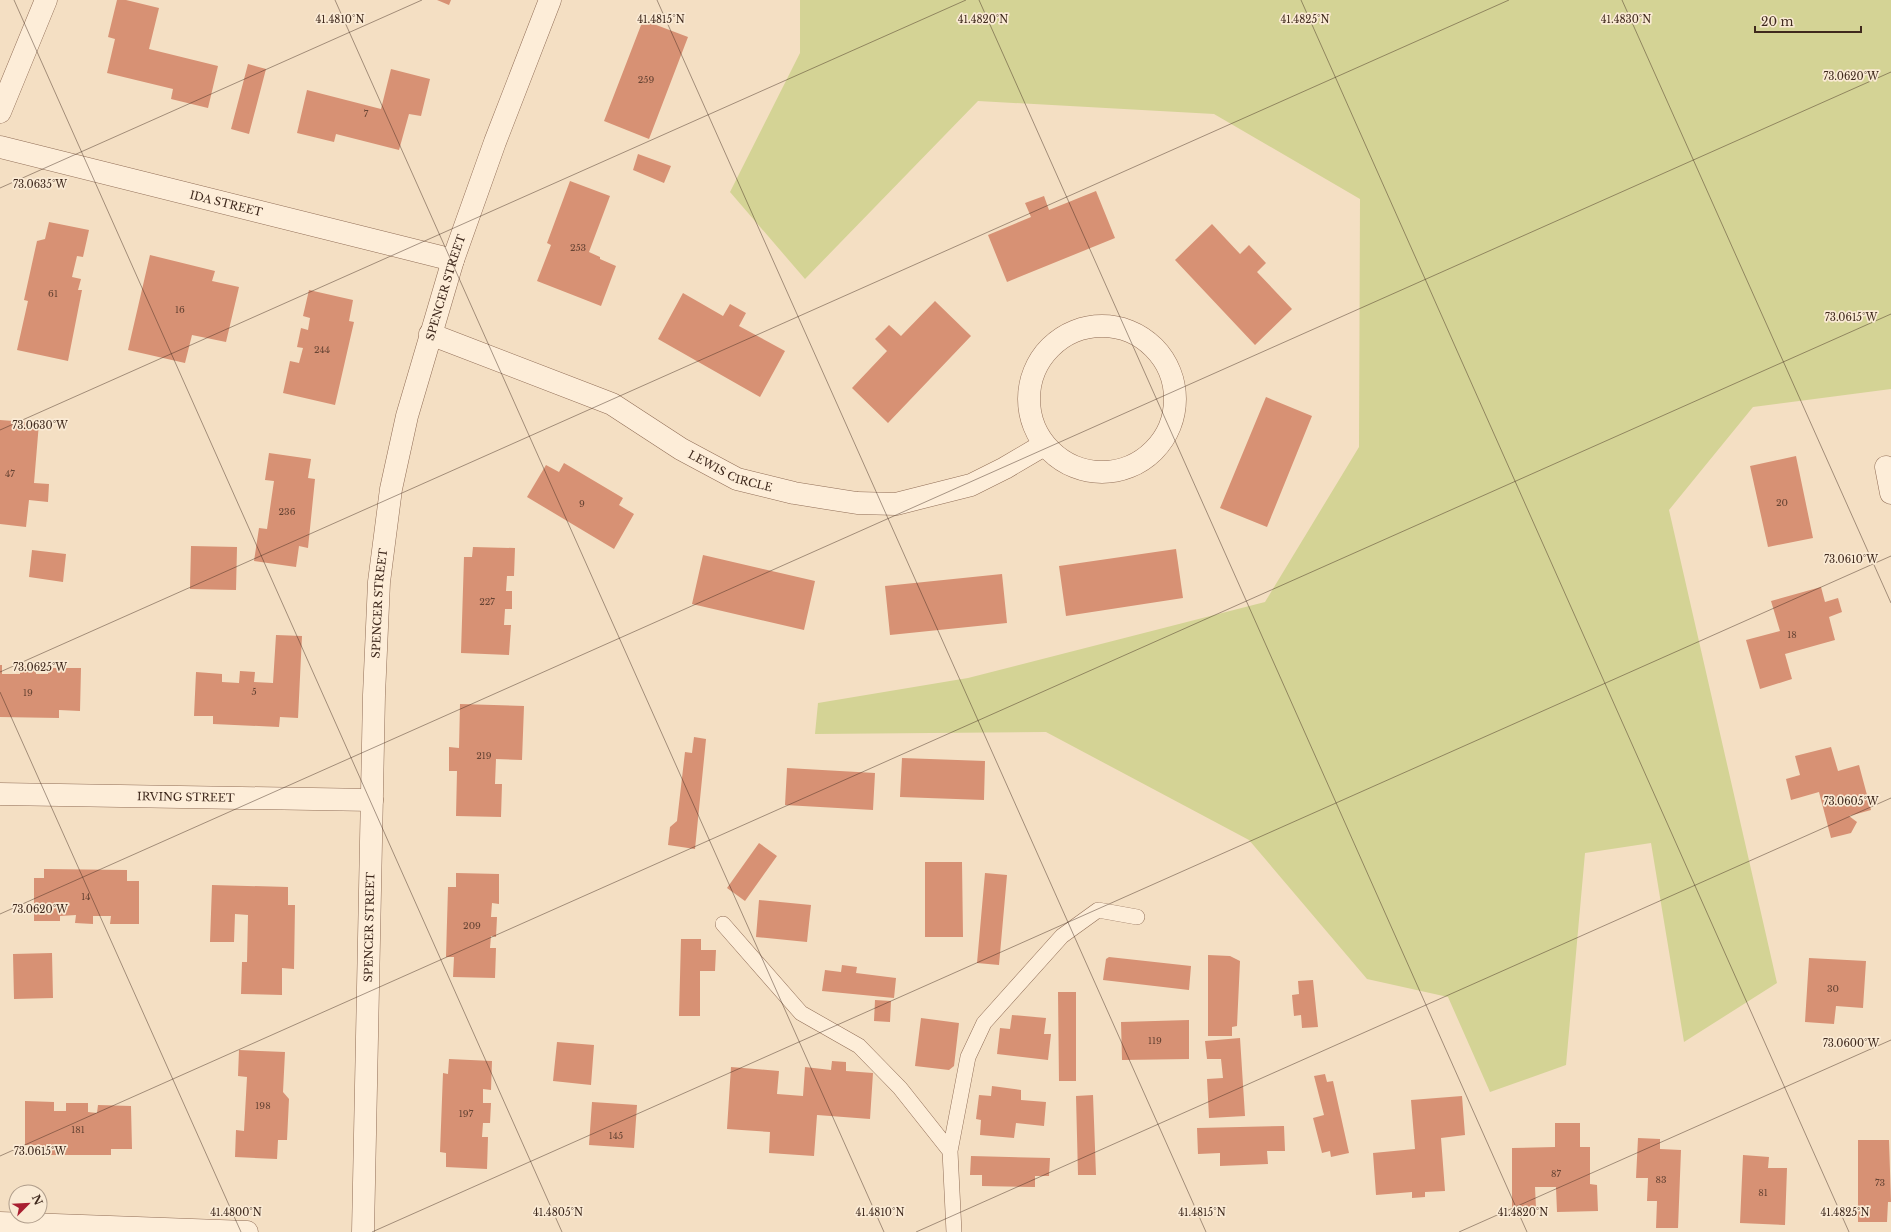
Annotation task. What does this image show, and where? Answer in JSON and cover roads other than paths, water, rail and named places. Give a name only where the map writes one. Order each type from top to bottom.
[{"type":"street","points":[[0,112],[46,0]]},
{"type":"street","name":"SPENCER STREET","points":[[363,1232],[374,695],[379,582],[390,496],[407,416],[452,260],[495,142],[550,0]]},
{"type":"street","name":"IDA STREET","points":[[0,147],[452,260]]},
{"type":"street","points":[[1094,327],[1116,328],[1137,335],[1154,349],[1168,368],[1174,391],[1173,415],[1165,436],[1150,455],[1130,467],[1122,469],[1107,472],[1083,470],[1062,461],[1044,445],[1033,425],[1029,404],[1031,381],[1039,361],[1054,344],[1072,332],[1094,327]]},
{"type":"street","name":"LEWIS CIRCLE","points":[[430,334],[612,404],[681,449],[737,479],[794,493],[857,503],[896,504],[971,485],[1005,468],[1044,445]]},
{"type":"street","points":[[1886,467],[1891,493]]},
{"type":"street","name":"IRVING STREET","points":[[0,794],[372,800]]},
{"type":"street","points":[[0,1223],[248,1232]]},
{"type":"lane","points":[[954,1232],[950,1151],[968,1057],[984,1024],[1062,936],[1098,910],[1137,917]]},
{"type":"lane","points":[[723,924],[801,1013],[859,1046],[900,1088],[950,1151]]}]
